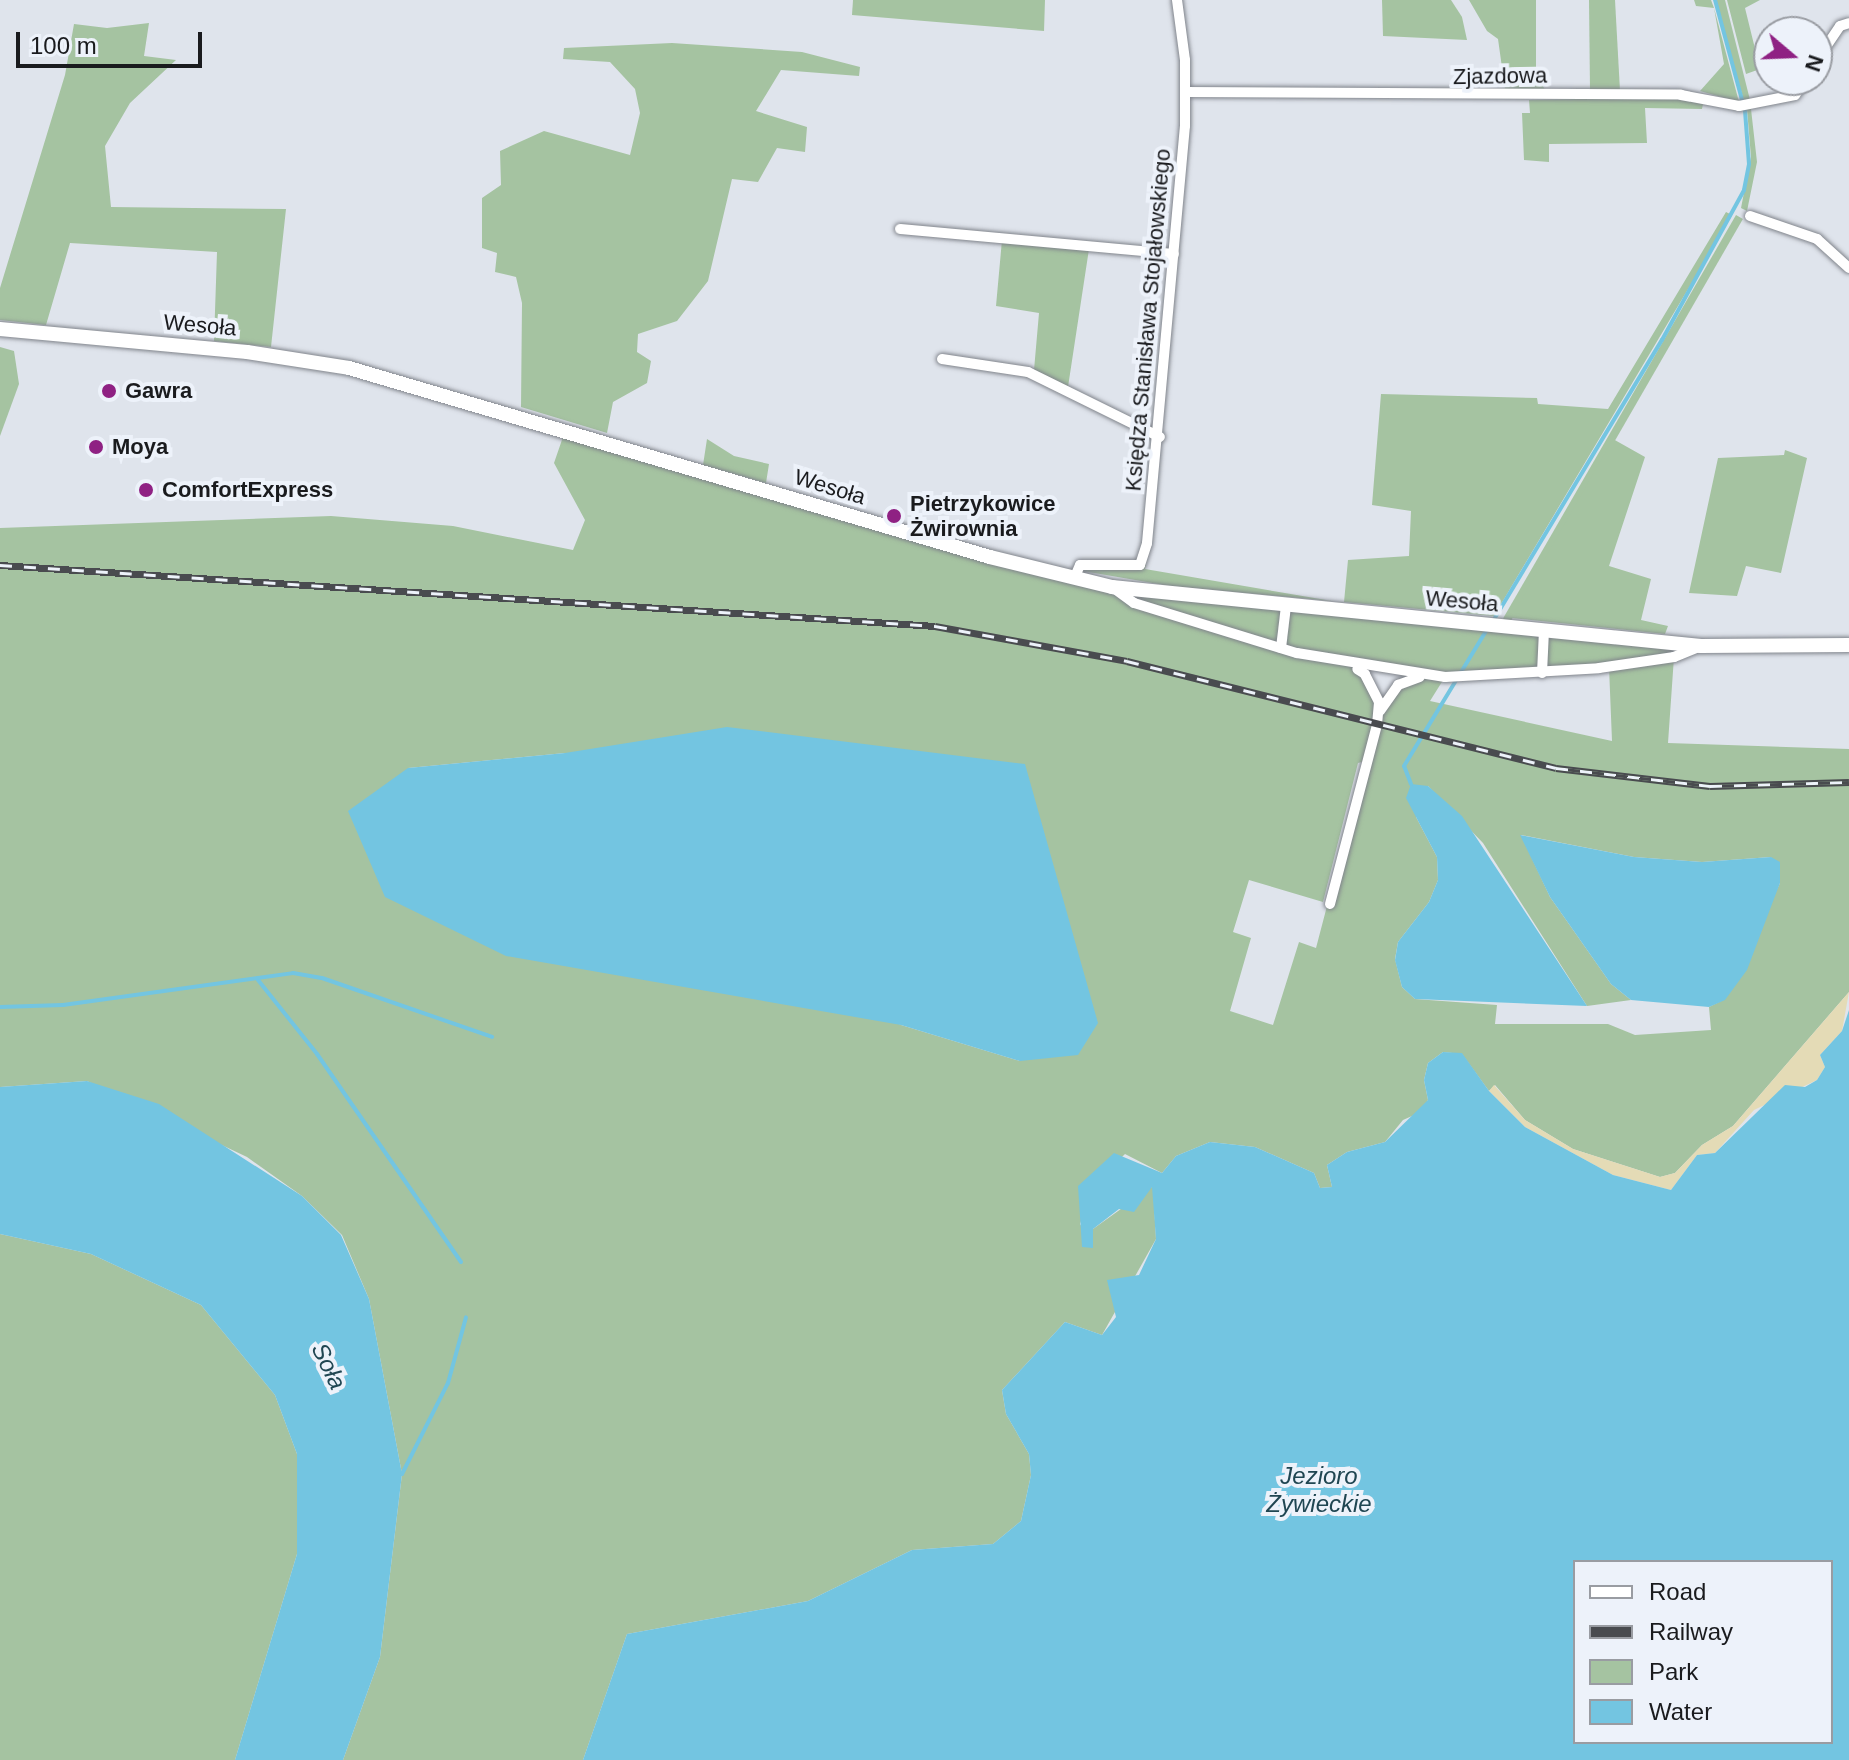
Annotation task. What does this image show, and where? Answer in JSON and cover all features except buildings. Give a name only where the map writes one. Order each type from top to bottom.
[{"type":"main road","name":"Wesoła","points":[[0,329],[247,352],[349,368],[1074,579],[1112,587],[1701,646],[1849,645]]},
{"type":"street","name":"Księdza Stanisława Stojałowskiego","points":[[1074,579],[1080,565],[1135,567],[1144,561],[1160,437],[1185,92],[1177,0]]},
{"type":"street","points":[[1833,36],[1840,26],[1849,23]]},
{"type":"street","name":"Zjazdowa","points":[[1185,92],[1681,95],[1739,106],[1791,96]]},
{"type":"street","points":[[1750,216],[1817,239],[1849,268]]},
{"type":"street","points":[[900,229],[1174,254]]},
{"type":"street","points":[[942,359],[1028,372],[1160,437]]},
{"type":"street","points":[[1112,587],[1134,603],[1281,648],[1348,664],[1430,676],[1542,673],[1674,657],[1701,646]]},
{"type":"street","points":[[1281,648],[1286,606]]},
{"type":"street","points":[[1542,673],[1544,631]]},
{"type":"street","points":[[1348,664],[1365,674],[1373,687],[1378,717]]},
{"type":"street","points":[[1330,904],[1378,717],[1398,685],[1430,676]]},
{"type":"green space","points":[[853,0],[1045,0],[1044,31],[852,15]]},
{"type":"green space","points":[[1382,0],[1451,0],[1462,17],[1467,40],[1383,36]]},
{"type":"green space","points":[[1469,0],[1536,0],[1536,76],[1546,91],[1505,89],[1498,39],[1487,31]]},
{"type":"green space","points":[[1589,0],[1615,0],[1620,91],[1590,90]]},
{"type":"green space","points":[[1694,0],[1711,0],[1714,8],[1696,6]]},
{"type":"green space","points":[[1715,0],[1725,0],[1750,100],[1744,101]]},
{"type":"green space","points":[[1727,0],[1760,0],[1745,8],[1753,41],[1753,72],[1746,74]]},
{"type":"green space","points":[[1714,8],[1739,102],[1700,91],[1724,64]]},
{"type":"green space","points":[[149,23],[144,56],[176,60],[130,103],[105,146],[111,207],[286,209],[271,347],[214,341],[217,252],[70,243],[46,325],[0,320],[0,288],[65,75],[74,24],[107,28]]},
{"type":"green space","points":[[672,43],[802,52],[860,67],[859,76],[781,70],[756,111],[807,127],[805,152],[777,148],[758,182],[732,179],[708,281],[677,321],[638,334],[637,352],[651,361],[647,383],[613,402],[607,433],[521,407],[522,303],[516,277],[495,272],[497,253],[482,248],[482,198],[501,185],[500,151],[544,131],[630,155],[640,113],[635,89],[610,62],[563,59],[564,48]]},
{"type":"green space","points":[[1682,97],[1703,104],[1702,109],[1645,108],[1647,143],[1549,144],[1549,162],[1524,160],[1522,113],[1530,113],[1529,100]]},
{"type":"green space","points":[[1747,109],[1751,109],[1757,162],[1747,211],[1741,208],[1751,157]]},
{"type":"green space","points":[[1726,212],[1732,215],[1494,616],[1344,602],[1348,560],[1409,556],[1411,511],[1372,505],[1381,394],[1537,398],[1538,404],[1608,409]]},
{"type":"green space","points":[[1736,215],[1743,219],[1510,623],[1503,619]]},
{"type":"green space","points":[[1002,240],[1089,249],[1068,387],[1034,370],[1039,313],[996,306]]},
{"type":"green space","points":[[0,347],[14,351],[19,384],[0,436]]},
{"type":"green space","points":[[564,434],[1074,579],[1701,646],[1674,657],[1668,743],[1849,749],[1849,992],[1733,1126],[1702,1145],[1675,1173],[1660,1177],[1573,1149],[1525,1120],[1495,1085],[1489,1091],[1462,1054],[1443,1052],[1428,1063],[1424,1080],[1428,1100],[1421,1112],[1403,1120],[1385,1142],[1347,1152],[1327,1165],[1332,1187],[1320,1188],[1314,1173],[1255,1147],[1210,1142],[1176,1156],[1162,1173],[1125,1154],[1079,1199],[1084,1212],[1080,1224],[1091,1241],[1093,1229],[1153,1186],[1156,1239],[1102,1335],[1065,1322],[1002,1390],[1006,1414],[1029,1454],[1031,1475],[1021,1521],[993,1544],[912,1550],[808,1601],[627,1634],[583,1760],[343,1760],[380,1657],[402,1474],[369,1299],[342,1235],[302,1196],[247,1157],[87,1081],[0,1087],[0,528],[331,516],[453,526],[573,550],[585,520],[554,463]],"holes":[[[1351,665],[1426,676],[1398,685],[1377,725],[1373,687]],[[1609,667],[1612,741],[1430,701],[1445,677]],[[565,753],[1020,1061],[901,1025],[408,768]],[[1365,761],[1316,948],[1299,942],[1273,1025],[1230,1011],[1251,938],[1233,932],[1249,880],[1323,902],[1358,763]],[[1428,786],[1483,843],[1587,1006],[1631,1000],[1611,984],[1550,897],[1521,835],[1634,857],[1702,862],[1771,857],[1780,883],[1725,999],[1709,1007],[1711,1030],[1635,1035],[1608,1024],[1495,1024],[1497,1005],[1415,999],[1402,987],[1395,959],[1398,942],[1429,902],[1438,880],[1437,857],[1416,817]]]},
{"type":"green space","points":[[707,439],[734,456],[769,464],[766,483],[703,465]]},
{"type":"green space","points":[[1613,439],[1645,457],[1609,566],[1651,579],[1641,620],[1668,626],[1665,634],[1511,618]]},
{"type":"green space","points":[[1785,450],[1807,458],[1781,573],[1746,566],[1737,596],[1689,593],[1718,458],[1784,455]]},
{"type":"green space","points":[[1146,564],[1145,569],[1332,601],[1170,586],[1083,571],[1095,566],[1136,570]]},
{"type":"green space","points":[[0,1234],[91,1254],[201,1305],[275,1395],[297,1454],[297,1554],[235,1760],[0,1760]]},
{"type":"sand","points":[[1849,992],[1842,1031],[1820,1055],[1825,1067],[1817,1080],[1754,1110],[1715,1153],[1697,1155],[1671,1190],[1613,1175],[1525,1127],[1489,1091],[1494,1085],[1525,1120],[1573,1149],[1660,1177],[1675,1173],[1702,1145],[1733,1126]]},
{"type":"water","points":[[727,727],[1025,764],[1098,1023],[1078,1055],[1020,1061],[901,1025],[506,956],[385,897],[348,811],[408,768],[565,753]]},
{"type":"water","points":[[1411,784],[1428,786],[1462,816],[1587,1006],[1415,999],[1402,987],[1395,960],[1398,942],[1429,902],[1438,880],[1437,857],[1406,798]]},
{"type":"water","points":[[1520,835],[1634,857],[1702,862],[1771,857],[1780,862],[1780,883],[1747,970],[1725,1000],[1709,1007],[1631,1000],[1611,984],[1550,897]]},
{"type":"water","name":"Jezioro Żywieckie","points":[[1849,1010],[1849,1760],[583,1760],[627,1634],[808,1601],[912,1550],[993,1544],[1021,1521],[1031,1475],[1029,1454],[1006,1414],[1002,1390],[1065,1322],[1102,1335],[1116,1317],[1107,1280],[1139,1275],[1156,1239],[1152,1187],[1134,1212],[1119,1209],[1093,1229],[1093,1248],[1082,1247],[1078,1186],[1114,1153],[1162,1173],[1176,1156],[1210,1142],[1255,1147],[1314,1173],[1320,1188],[1332,1187],[1327,1165],[1347,1152],[1385,1142],[1428,1100],[1424,1080],[1428,1063],[1443,1052],[1462,1053],[1489,1091],[1525,1127],[1613,1175],[1671,1190],[1697,1155],[1715,1153],[1785,1085],[1805,1087],[1817,1080],[1825,1067],[1820,1055],[1842,1031]]},
{"type":"water","name":"Soła","points":[[87,1081],[159,1104],[302,1196],[341,1235],[369,1299],[402,1474],[380,1657],[343,1760],[235,1760],[297,1554],[297,1454],[275,1395],[201,1305],[91,1254],[0,1234],[0,1087]]},
{"type":"waterway","points":[[1493,621],[1662,340],[1744,190],[1749,164],[1745,111],[1715,0]]},
{"type":"waterway","points":[[1411,784],[1404,766],[1488,628]]},
{"type":"waterway","points":[[0,1007],[63,1005],[293,973],[322,978],[492,1037]]},
{"type":"waterway","points":[[258,980],[317,1054],[461,1262]]},
{"type":"waterway","points":[[402,1474],[448,1383],[466,1317]]},
{"type":"railway","points":[[0,565],[935,626],[1127,661],[1556,768],[1710,786],[1849,782]]},
{"type":"place","name":"Gawra","points":[[109,391]]},
{"type":"place","name":"Moya","points":[[96,447]]},
{"type":"place","name":"ComfortExpress","points":[[146,490]]},
{"type":"place","name":"Pietrzykowice Żwirownia","points":[[894,516]]}]
